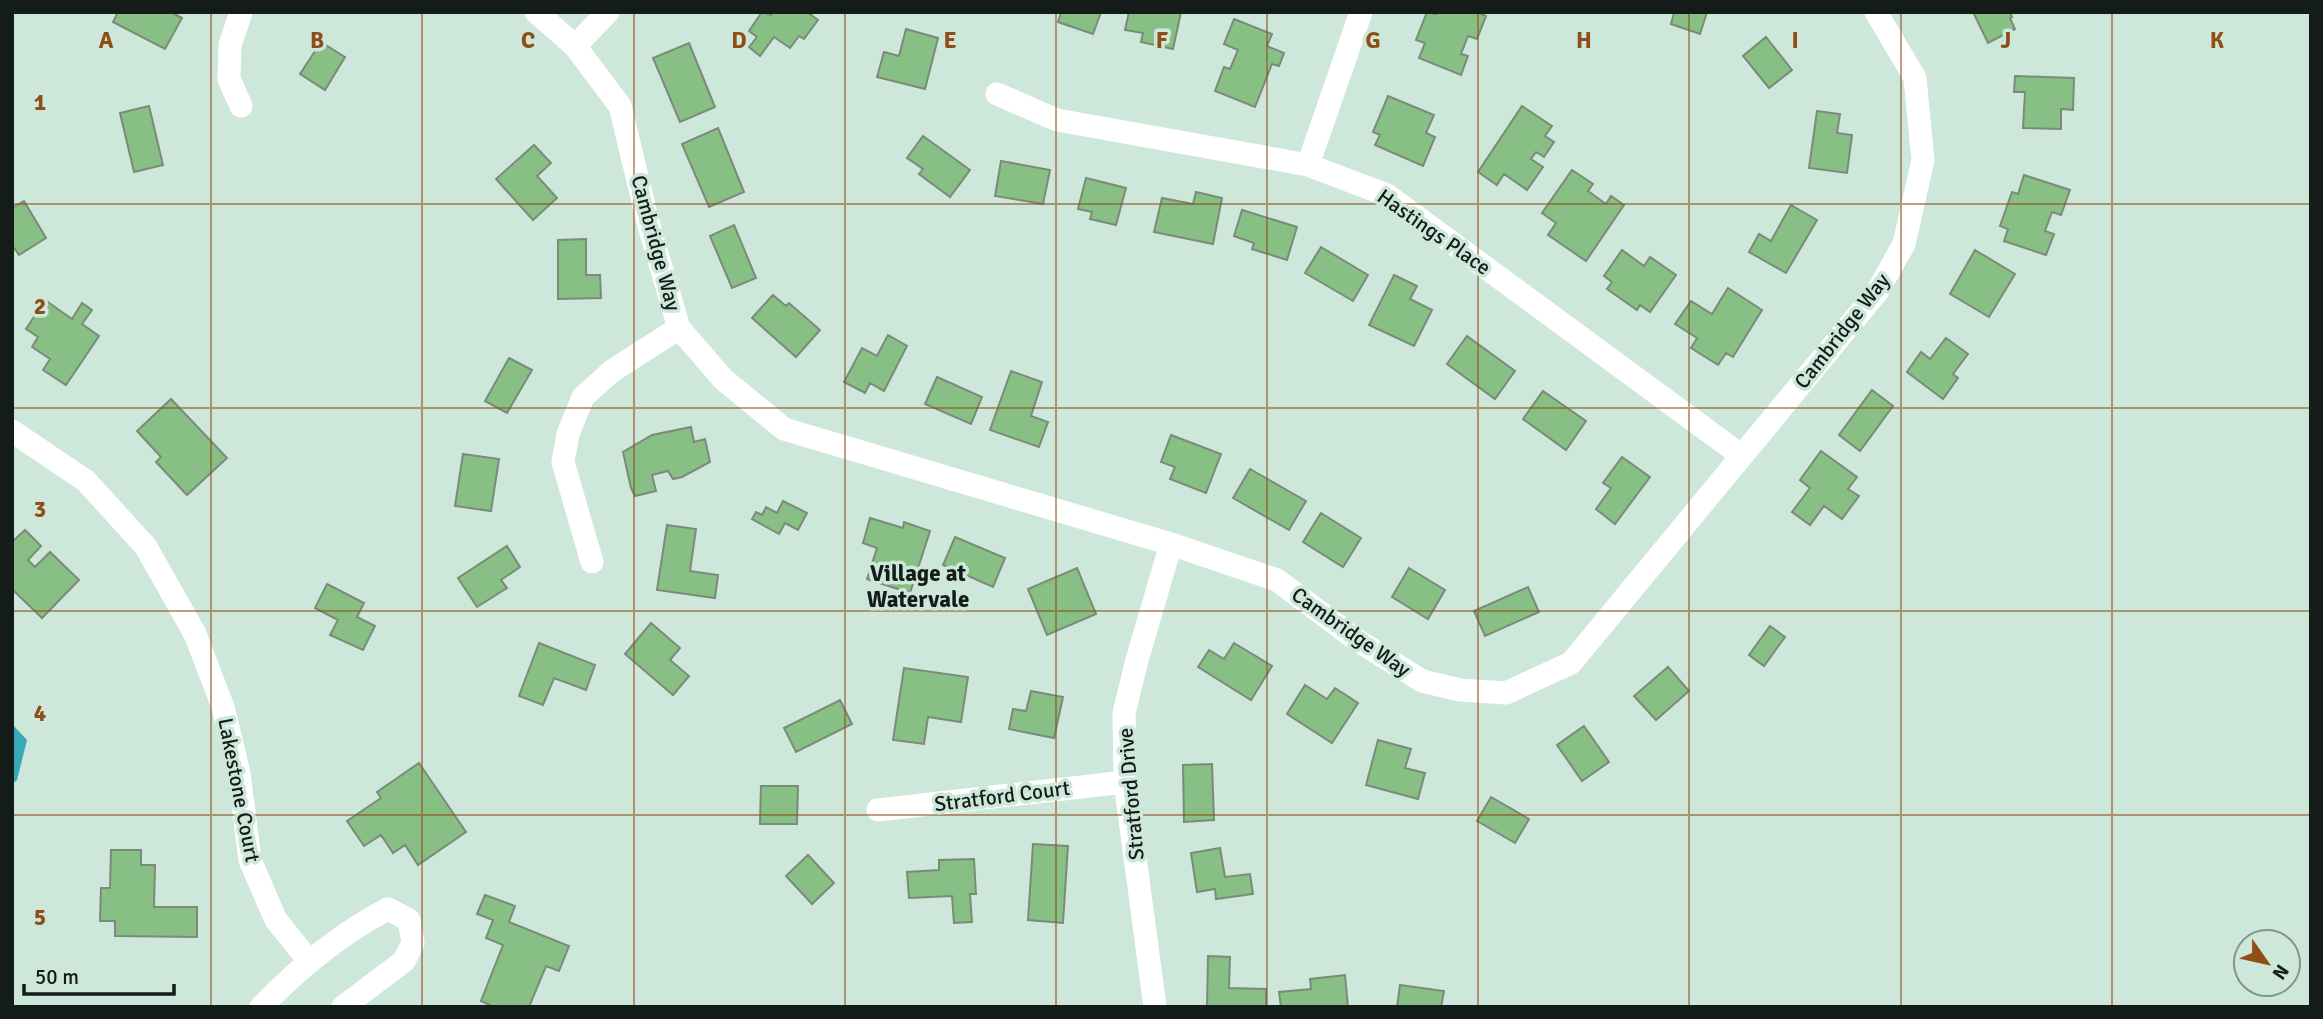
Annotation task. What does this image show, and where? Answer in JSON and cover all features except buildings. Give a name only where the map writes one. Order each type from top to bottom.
[{"type":"street","points":[[241,12],[230,45],[229,79],[241,106]]},
{"type":"street","points":[[536,12],[575,46],[608,12]]},
{"type":"street","points":[[1308,165],[1361,12]]},
{"type":"street","name":"Cambridge Way","points":[[575,46],[620,106],[649,226],[679,328],[723,379],[784,429],[1171,544],[1278,579],[1357,640],[1422,681],[1460,690],[1506,693],[1571,663],[1877,292],[1904,244],[1923,160],[1915,78],[1875,12]]},
{"type":"street","name":"Hastings Place","points":[[997,94],[1057,120],[1308,165],[1387,195],[1742,456]]},
{"type":"street","points":[[592,562],[563,462],[568,434],[583,397],[612,371],[679,328]]},
{"type":"street","name":"Lakestone Court","points":[[12,431],[86,481],[112,509],[146,547],[195,634],[223,707],[236,760],[250,860],[276,920],[309,961]]},
{"type":"street","name":"Stratford Drive","points":[[1155,1007],[1125,782],[1124,713],[1171,544]]},
{"type":"street","name":"Stratford Court","points":[[878,810],[1125,782]]},
{"type":"street","points":[[261,1007],[309,961],[372,918],[388,909],[409,920],[413,943],[404,961],[343,1007]]},
{"type":"water","points":[[12,724],[27,740],[17,780],[12,784]]},
{"type":"district","name":"Village at Watervale","points":[[918,586]]}]
